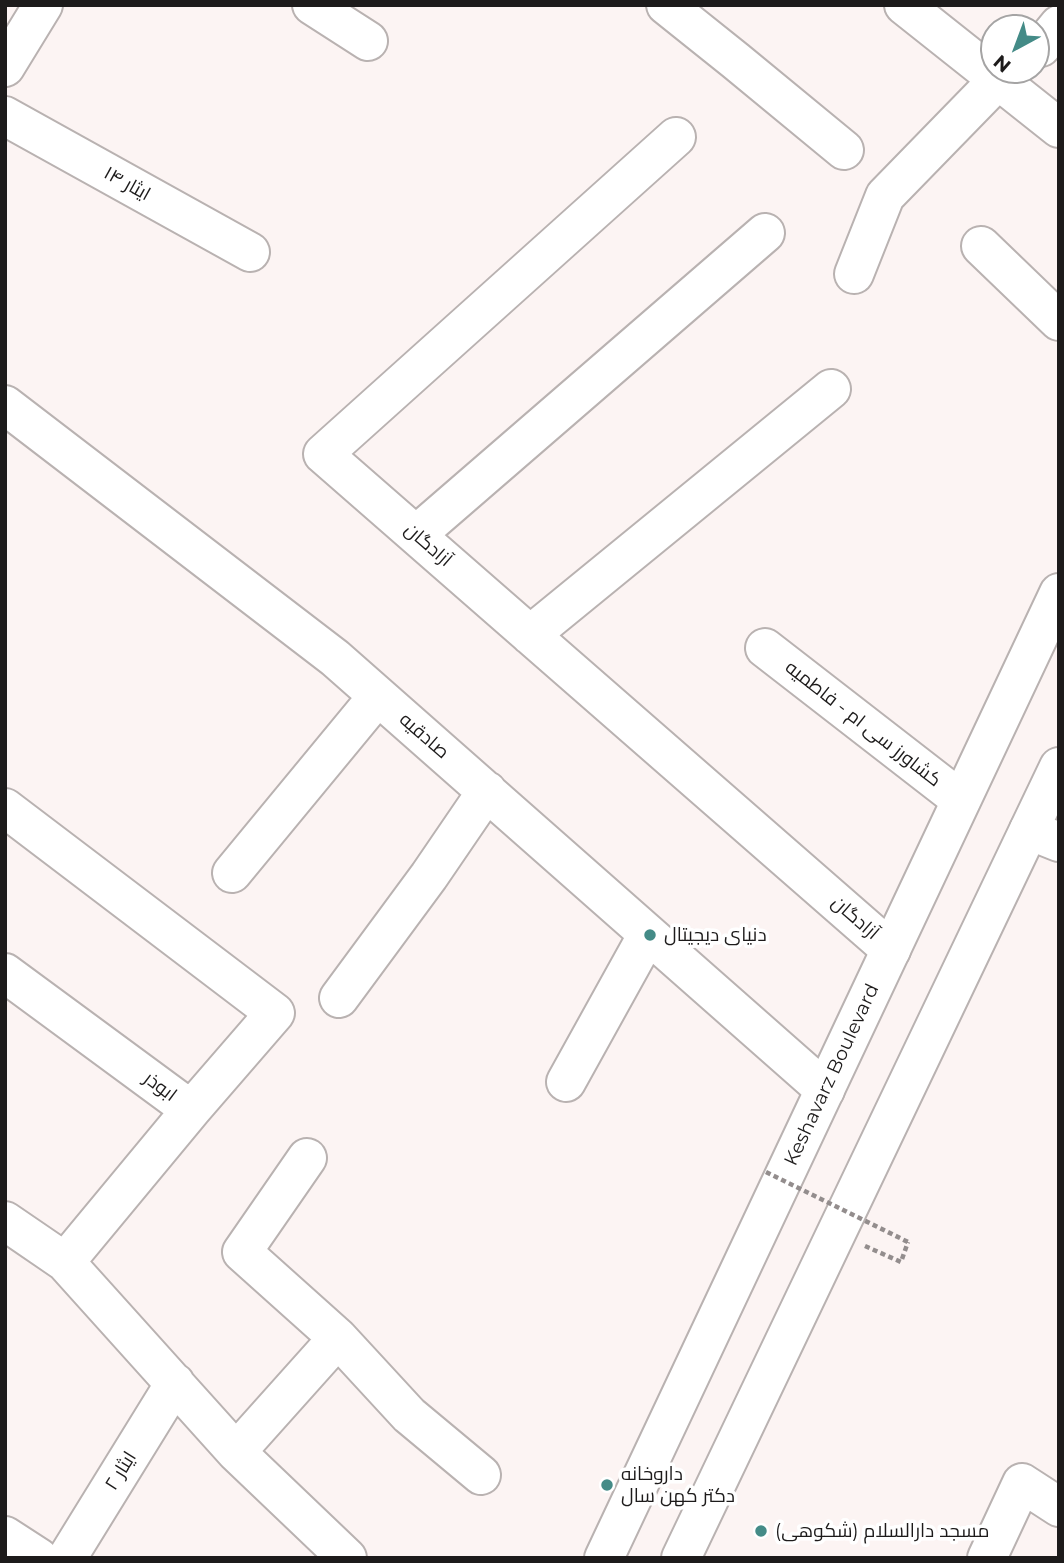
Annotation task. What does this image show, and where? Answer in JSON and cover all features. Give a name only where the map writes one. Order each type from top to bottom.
[{"type":"street","points":[[5,66],[43,5]]},
{"type":"street","points":[[312,5],[368,41]]},
{"type":"street","points":[[666,5],[844,150]]},
{"type":"street","points":[[904,5],[980,66]]},
{"type":"street","points":[[854,274],[885,196],[994,84]]},
{"type":"street","points":[[1003,84],[1059,128]]},
{"type":"street","name":"ایثار ۱۴","points":[[5,116],[250,253]]},
{"type":"street","name":"آزادگان","points":[[676,137],[323,454],[891,950]]},
{"type":"street","points":[[416,535],[765,233]]},
{"type":"street","points":[[981,246],[1059,321]]},
{"type":"street","points":[[530,635],[831,389]]},
{"type":"street","name":"صادقیه","points":[[5,405],[335,658],[825,1090]]},
{"type":"street","name":"Keshavarz Boulevard","points":[[604,1558],[1059,593]]},
{"type":"street","name":"کشاورز سی ام - فاطمیه","points":[[765,648],[961,800]]},
{"type":"street","points":[[232,873],[378,696]]},
{"type":"street","points":[[681,1558],[1044,836],[1059,767]]},
{"type":"street","points":[[340,998],[487,791]]},
{"type":"street","points":[[5,808],[275,1013],[191,1110]]},
{"type":"street","points":[[566,1082],[648,933]]},
{"type":"street","name":"ابوذر","points":[[5,972],[191,1110],[65,1262]]},
{"type":"street","points":[[307,1158],[242,1252],[338,1338],[409,1415],[481,1475]]},
{"type":"street","points":[[5,1221],[65,1262],[236,1452],[347,1558]]},
{"type":"street","points":[[236,1452],[338,1338]]},
{"type":"street","name":"ایثار ۲","points":[[67,1558],[176,1384]]},
{"type":"street","points":[[987,1558],[1023,1483],[1059,1507]]},
{"type":"street","points":[[5,1536],[38,1558]]},
{"type":"path","points":[[766,1172],[908,1242],[901,1262]]},
{"type":"place","name":"دنیای دیجیتال","points":[[650,935]]},
{"type":"place","name":"داروخانه دکتر کهن سال","points":[[607,1485]]},
{"type":"place","name":"مسجد دارالسلام (شکوهی)","points":[[761,1531]]}]
